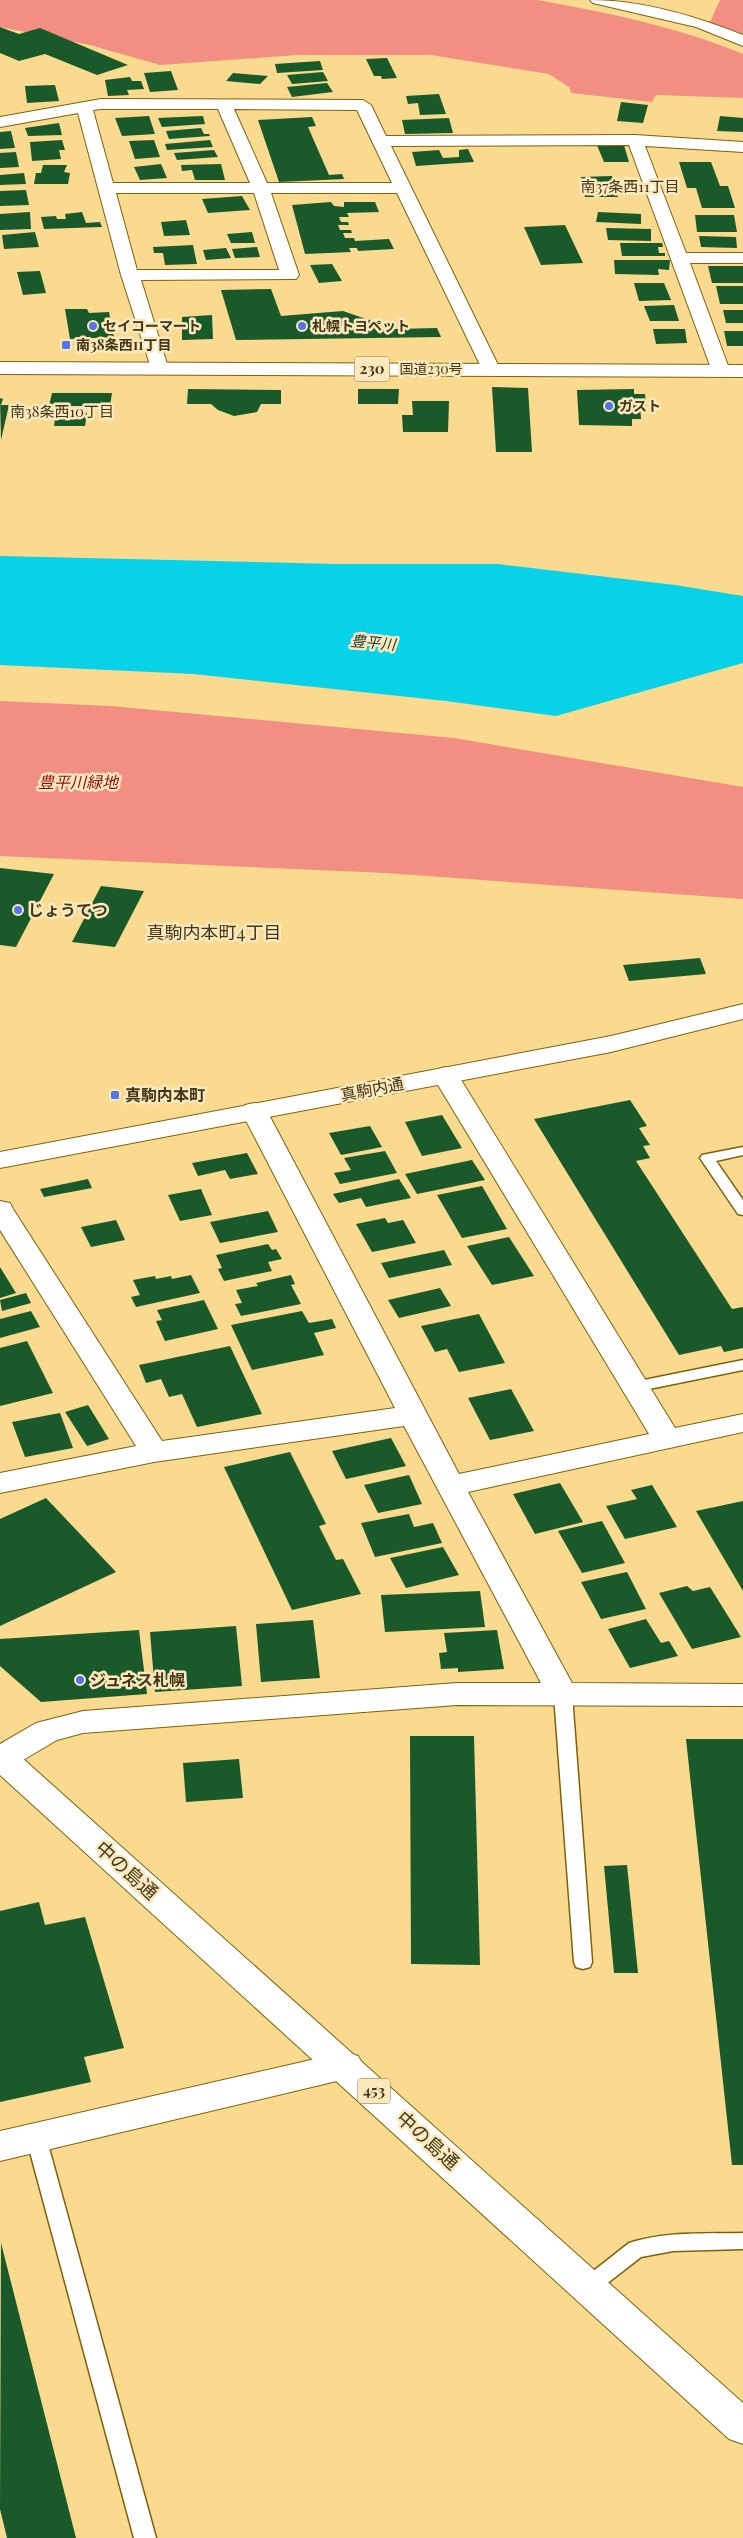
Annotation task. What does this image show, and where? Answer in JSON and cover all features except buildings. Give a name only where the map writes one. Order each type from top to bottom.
[{"type":"main road","points":[[598,0],[633,6],[701,24],[743,41]]},
{"type":"main road","points":[[0,122],[102,104],[363,105],[405,188],[491,369]]},
{"type":"main road","points":[[130,276],[290,275],[260,187],[224,105]]},
{"type":"main road","points":[[84,107],[130,276],[159,368]]},
{"type":"main road","points":[[382,141],[635,140],[743,147]]},
{"type":"main road","points":[[635,140],[721,370]]},
{"type":"main road","points":[[107,188],[405,188]]},
{"type":"main road","points":[[680,258],[743,258]]},
{"type":"main road","name":"国道230号","points":[[0,368],[743,371]]},
{"type":"main road","name":"真駒内通","points":[[0,1160],[611,1044],[743,1011]]},
{"type":"main road","points":[[446,1075],[666,1438]]},
{"type":"main road","points":[[254,1112],[562,1695]]},
{"type":"main road","points":[[0,1209],[154,1452]]},
{"type":"main road","points":[[0,1483],[154,1452],[413,1415]]},
{"type":"main road","points":[[450,1486],[666,1438],[743,1423]]},
{"type":"main road","points":[[1,1757],[47,1731],[83,1722],[457,1694],[743,1695]]},
{"type":"main road","name":"中の島通","points":[[1,1757],[346,2066],[743,2427]]},
{"type":"main road","points":[[0,2146],[346,2066]]},
{"type":"lane","points":[[743,1151],[707,1158],[743,1211]]},
{"type":"lane","points":[[634,1387],[743,1365]]},
{"type":"lane","points":[[562,1695],[583,1962]]},
{"type":"lane","points":[[36,2137],[145,2538]]},
{"type":"lane","points":[[589,2286],[636,2250],[673,2243],[743,2241]]},
{"type":"green space","points":[[0,0],[537,0],[641,21],[718,44],[743,54],[743,98],[656,95],[652,102],[571,93],[569,87],[549,74],[431,55],[297,55],[160,65],[90,45],[0,27]]},
{"type":"green space","points":[[720,0],[743,0],[743,34],[710,22]]},
{"type":"green space","name":"豊平川緑地","points":[[0,701],[111,706],[454,738],[743,787],[743,899],[386,873],[0,856]]},
{"type":"water","name":"豊平川","points":[[0,556],[336,564],[498,564],[675,585],[743,596],[743,663],[556,716],[446,701],[194,674],[0,665]]},
{"type":"place","name":"セイコーマート","points":[[93,326]]},
{"type":"place","name":"札幌トヨペット","points":[[302,326]]},
{"type":"place","name":"南38条西11丁目","points":[[66,345]]},
{"type":"place","name":"ガスト","points":[[609,406]]},
{"type":"place","name":"じょうてつ","points":[[18,910]]},
{"type":"place","name":"真駒内本町","points":[[115,1095]]},
{"type":"place","name":"ジュネス札幌","points":[[80,1680]]},
{"type":"district","name":"南37条西11丁目","points":[[630,187]]},
{"type":"district","name":"南38条西10丁目","points":[[62,412]]},
{"type":"district","name":"真駒内本町4丁目","points":[[214,933]]}]
